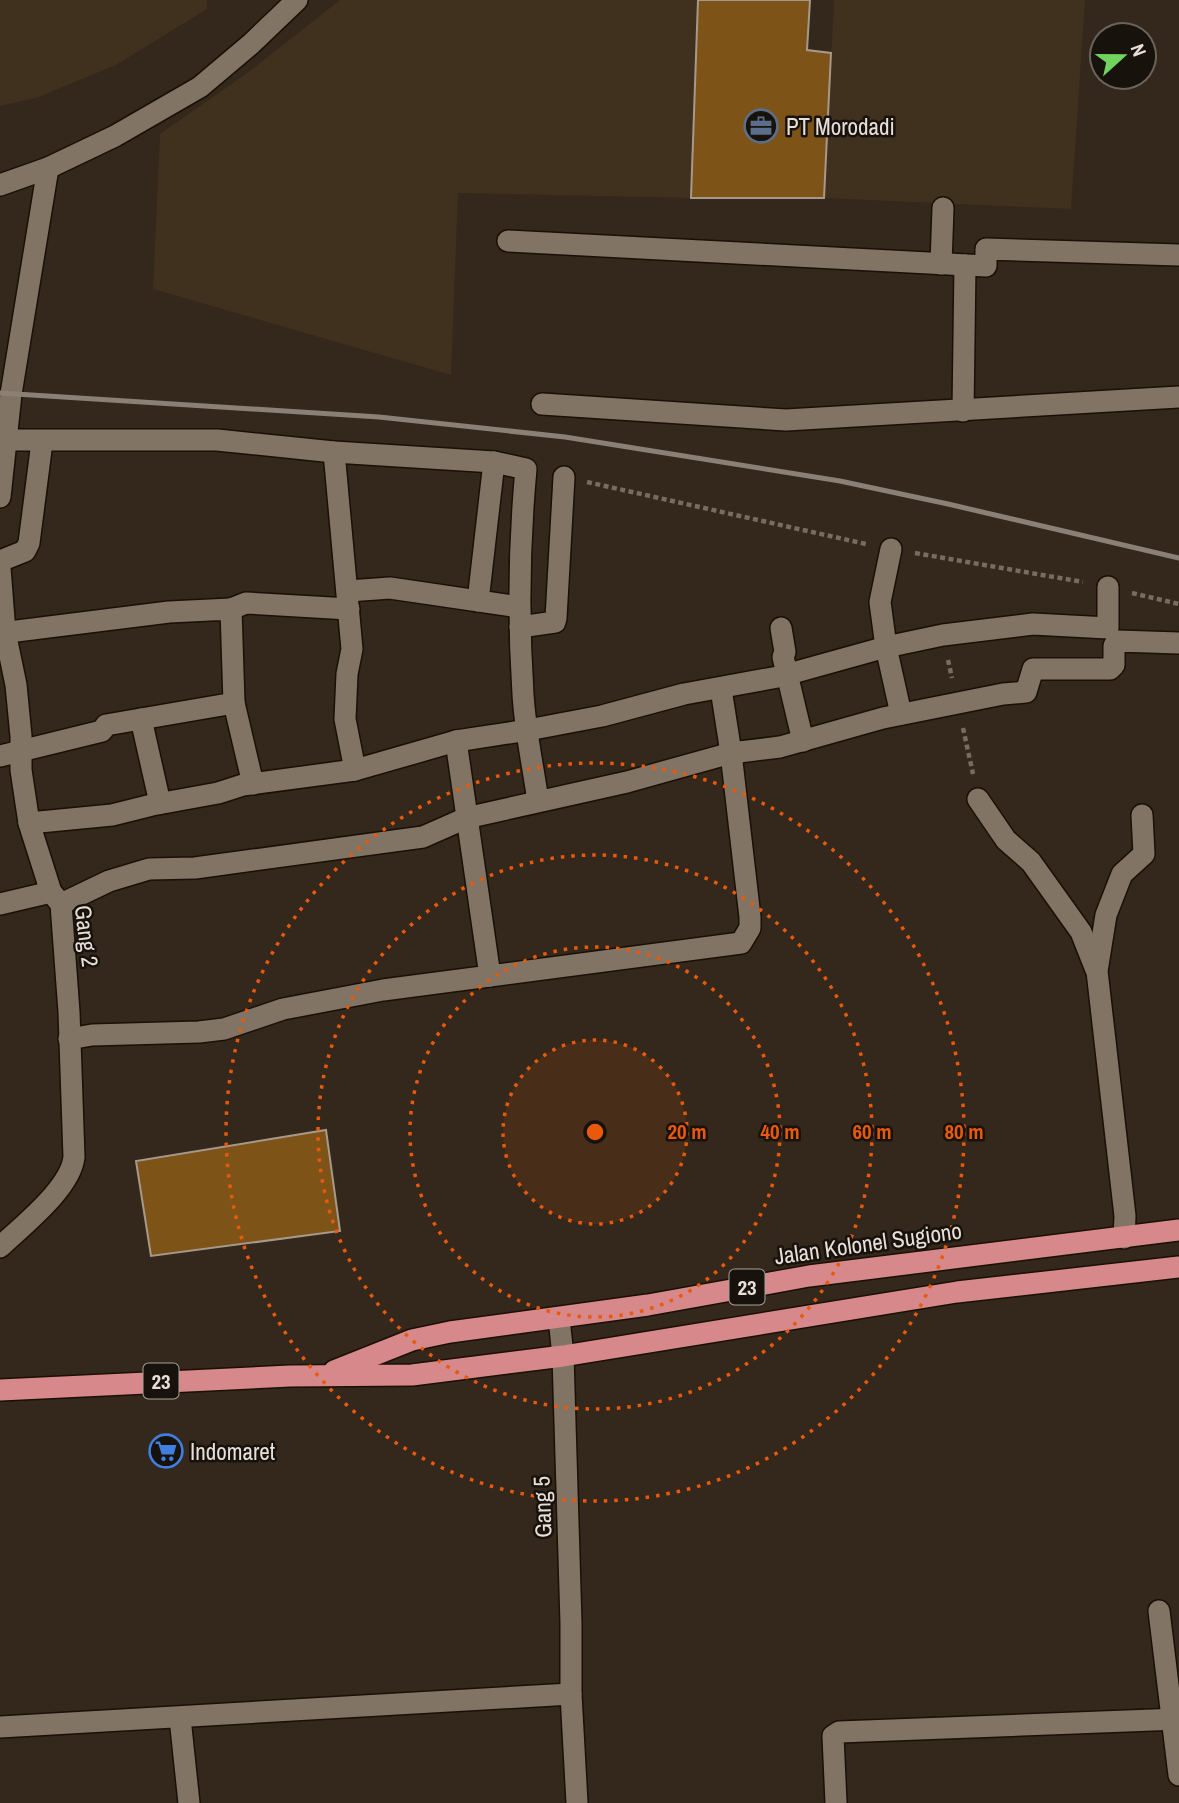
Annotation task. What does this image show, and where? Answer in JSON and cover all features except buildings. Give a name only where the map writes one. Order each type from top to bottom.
[{"type":"highway","name":"Jalan Kolonel Sugiono","points":[[323,1376],[412,1340],[450,1332],[648,1305],[809,1276],[1179,1230]]},
{"type":"highway","name":"Jalan Kolonel Sugiono","points":[[0,1391],[166,1381],[412,1376],[563,1356],[957,1292],[1179,1267]]},
{"type":"street","points":[[0,185],[48,169],[115,136],[200,88],[297,0]]},
{"type":"street","points":[[0,497],[4,432],[48,169]]},
{"type":"street","points":[[941,264],[943,208]]},
{"type":"street","points":[[508,241],[986,266],[986,249],[1179,255]]},
{"type":"street","points":[[963,411],[965,265]]},
{"type":"street","points":[[542,404],[786,420],[1179,397]]},
{"type":"street","points":[[4,432],[42,442],[217,440],[334,452],[494,462],[526,469],[520,534],[520,617],[523,696],[538,801]]},
{"type":"street","points":[[0,561],[25,551],[29,543],[42,442]]},
{"type":"street","points":[[334,452],[352,649],[347,674],[345,719],[355,770]]},
{"type":"street","points":[[478,601],[494,462]]},
{"type":"street","points":[[3,632],[169,612],[231,609],[246,603],[349,600],[390,588],[478,601],[520,617],[550,624],[556,618],[564,477]]},
{"type":"street","points":[[891,550],[880,602],[886,647],[901,714]]},
{"type":"street","name":"Gang 2","points":[[0,568],[3,632],[16,685],[21,770],[29,823],[56,898],[69,1039],[73,1167],[40,1212],[0,1247]]},
{"type":"street","points":[[29,823],[112,815],[253,784],[355,770],[456,741],[602,716],[684,694],[787,675],[886,647],[943,635],[1034,624],[1108,628],[1108,587]]},
{"type":"street","points":[[231,609],[234,703],[253,784]]},
{"type":"street","points":[[782,628],[785,652],[783,657],[803,741]]},
{"type":"street","points":[[0,904],[56,898],[149,869],[195,868],[423,837],[466,818],[627,782],[731,753],[780,747],[901,714],[1026,692],[1033,669],[1110,668],[1114,665],[1114,646],[1117,641],[1179,643]]},
{"type":"street","points":[[69,1039],[92,1035],[224,1029],[283,1009],[383,990],[734,945],[744,940],[750,928],[750,917],[721,689]]},
{"type":"street","points":[[0,756],[102,731],[106,725],[234,703]]},
{"type":"street","points":[[141,719],[160,803]]},
{"type":"street","points":[[456,741],[489,976]]},
{"type":"street","points":[[978,799],[1006,839],[1031,862],[1081,932],[1097,971]]},
{"type":"street","points":[[1124,1238],[1125,1216],[1097,971],[1106,915],[1122,873],[1144,854],[1142,815]]},
{"type":"street","name":"Gang 5","points":[[559,1318],[563,1356],[571,1623],[570,1694],[577,1803]]},
{"type":"street","points":[[1159,1611],[1176,1719],[1179,1774]]},
{"type":"street","points":[[0,1727],[570,1694]]},
{"type":"street","points":[[180,1718],[189,1803]]},
{"type":"street","points":[[836,1803],[833,1736],[839,1732],[1176,1719]]},
{"type":"path","points":[[564,477],[891,550],[1001,566],[1179,604]]},
{"type":"shaded area","points":[[0,0],[207,0],[207,9],[116,65],[36,98],[0,106]]},
{"type":"shaded area","points":[[340,0],[698,0],[691,198],[458,193],[451,375],[153,289],[160,134],[250,71]]},
{"type":"shaded area","points":[[834,0],[1085,0],[1071,209],[824,198]]},
{"type":"railway","points":[[0,393],[379,417],[565,437],[840,481],[1179,558]]},
{"type":"place","name":"PT Morodadi","points":[[761,126]]},
{"type":"place","name":"Indomaret","points":[[166,1451]]}]
